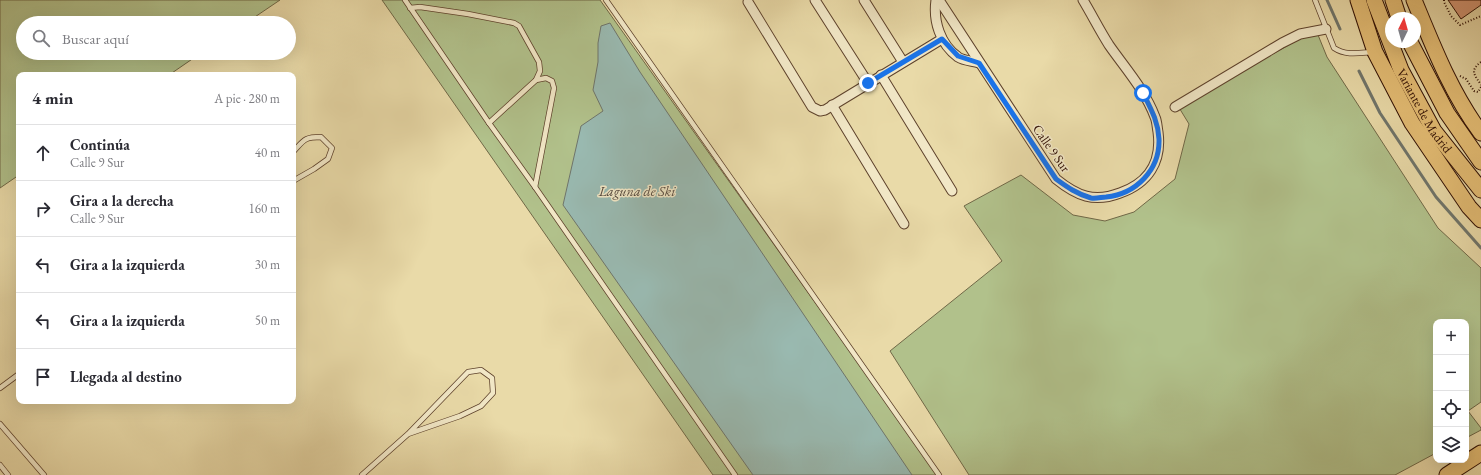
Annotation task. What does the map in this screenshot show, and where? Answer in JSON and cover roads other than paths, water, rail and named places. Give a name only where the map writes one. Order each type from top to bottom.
[{"type":"main road","points":[[1358,0],[1374,52],[1412,123],[1469,207],[1481,220]]},
{"type":"main road","name":"Variante de Madrid","points":[[1374,0],[1401,70],[1434,131],[1481,190]]},
{"type":"main road","points":[[1393,0],[1397,12]]},
{"type":"main road","points":[[1414,0],[1440,62],[1470,118],[1481,133]]},
{"type":"main road","name":"Variante de Madrid","points":[[1413,48],[1447,113],[1481,162]]},
{"type":"main road","points":[[1448,475],[1481,453]]},
{"type":"main road","points":[[1448,475],[1481,460]]},
{"type":"street","points":[[815,0],[868,83]]},
{"type":"street","points":[[864,0],[903,62]]},
{"type":"street","points":[[936,0],[935,19],[942,39],[958,56],[979,63]]},
{"type":"street","name":"Calle 9 Sur","points":[[939,0],[1056,179],[1070,190],[1093,198],[1112,196],[1134,188],[1148,176],[1157,159],[1159,140],[1156,118],[1143,93],[1109,44],[1083,0]]},
{"type":"street","points":[[748,2],[812,107],[820,111],[942,39]]},
{"type":"street","points":[[1176,107],[1282,43],[1300,34],[1326,29]]},
{"type":"street","points":[[881,75],[952,191]]},
{"type":"street","points":[[832,105],[904,224]]},
{"type":"lane","points":[[405,0],[735,475]]},
{"type":"lane","points":[[606,0],[939,475]]},
{"type":"lane","points":[[1315,0],[1334,48],[1340,52],[1348,54],[1374,52]]},
{"type":"lane","points":[[410,8],[420,6],[514,23],[519,26],[539,62],[540,70],[536,80],[489,123]]},
{"type":"lane","points":[[535,187],[554,88],[552,81],[546,78],[536,80]]},
{"type":"lane","points":[[296,149],[305,139],[313,137],[321,137],[332,148],[328,159],[296,179]]},
{"type":"lane","points":[[362,475],[408,434],[468,372],[481,370],[492,378],[493,393],[481,406],[460,416],[408,434]]},
{"type":"lane","points":[[0,388],[16,376]]},
{"type":"lane","points":[[0,424],[44,475]]},
{"type":"lane","points":[[0,466],[8,475]]},
{"type":"water","name":"Laguna de Ski","points":[[610,23],[640,72],[912,475],[753,475],[563,205],[581,126],[603,111],[593,90],[598,62],[598,43],[601,26]]},
{"type":"waterway","points":[[1327,0],[1340,29]]},
{"type":"waterway","points":[[1359,71],[1380,113],[1436,197],[1481,248]]}]
